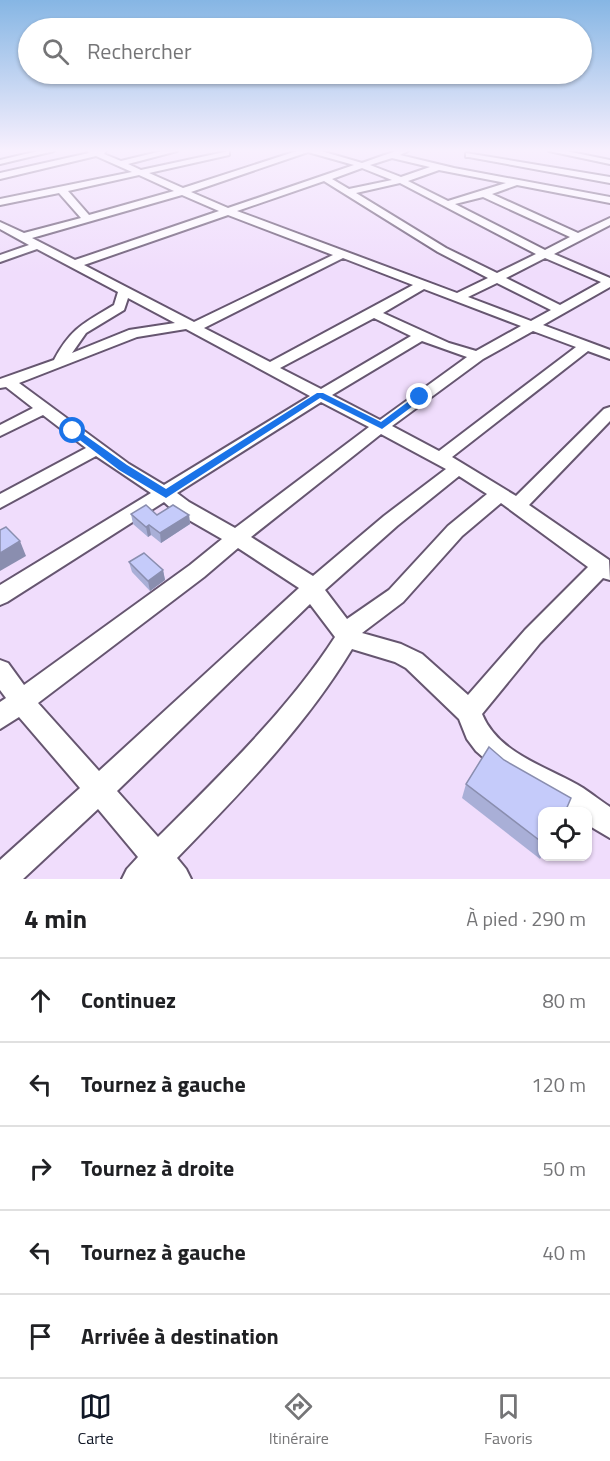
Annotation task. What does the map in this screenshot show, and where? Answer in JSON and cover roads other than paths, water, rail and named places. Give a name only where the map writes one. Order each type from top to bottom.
[{"type":"street","points":[[0,202],[47,192]]},
{"type":"street","points":[[64,192],[88,220]]},
{"type":"street","points":[[181,192],[341,255],[610,355]]},
{"type":"street","points":[[23,237],[181,192]]},
{"type":"street","points":[[75,264],[283,192]]},
{"type":"street","points":[[349,192],[425,240],[558,309]]},
{"type":"street","points":[[423,192],[545,254],[610,282]]},
{"type":"street","points":[[446,204],[490,192]]},
{"type":"street","points":[[567,192],[610,200]]},
{"type":"street","points":[[484,194],[578,237]]},
{"type":"street","points":[[459,297],[610,221]]},
{"type":"street","points":[[1,227],[449,463],[508,500],[606,569],[562,602],[526,641],[469,712]]},
{"type":"street","points":[[0,259],[38,245]]},
{"type":"street","points":[[4,383],[134,333],[190,327],[341,255]]},
{"type":"street","points":[[0,717],[237,538],[269,511],[478,356],[558,309],[610,282]]},
{"type":"street","points":[[269,368],[422,285]]},
{"type":"street","points":[[60,363],[69,345],[81,330],[120,307],[124,291]]},
{"type":"street","points":[[374,313],[444,346],[478,356]]},
{"type":"street","points":[[0,596],[166,494],[320,395],[422,335]]},
{"type":"street","points":[[1,879],[449,463],[586,346]]},
{"type":"street","points":[[4,383],[182,507],[314,586],[320,602],[348,637],[401,654],[414,661],[469,712],[476,730],[485,742],[509,763],[573,797],[610,824]]},
{"type":"street","points":[[0,431],[43,409]]},
{"type":"street","points":[[137,879],[167,869],[236,778],[326,671],[356,623],[396,596],[455,531],[508,500],[610,412]]},
{"type":"street","points":[[0,502],[97,449]]},
{"type":"street","points":[[0,670],[22,702],[167,869]]}]
